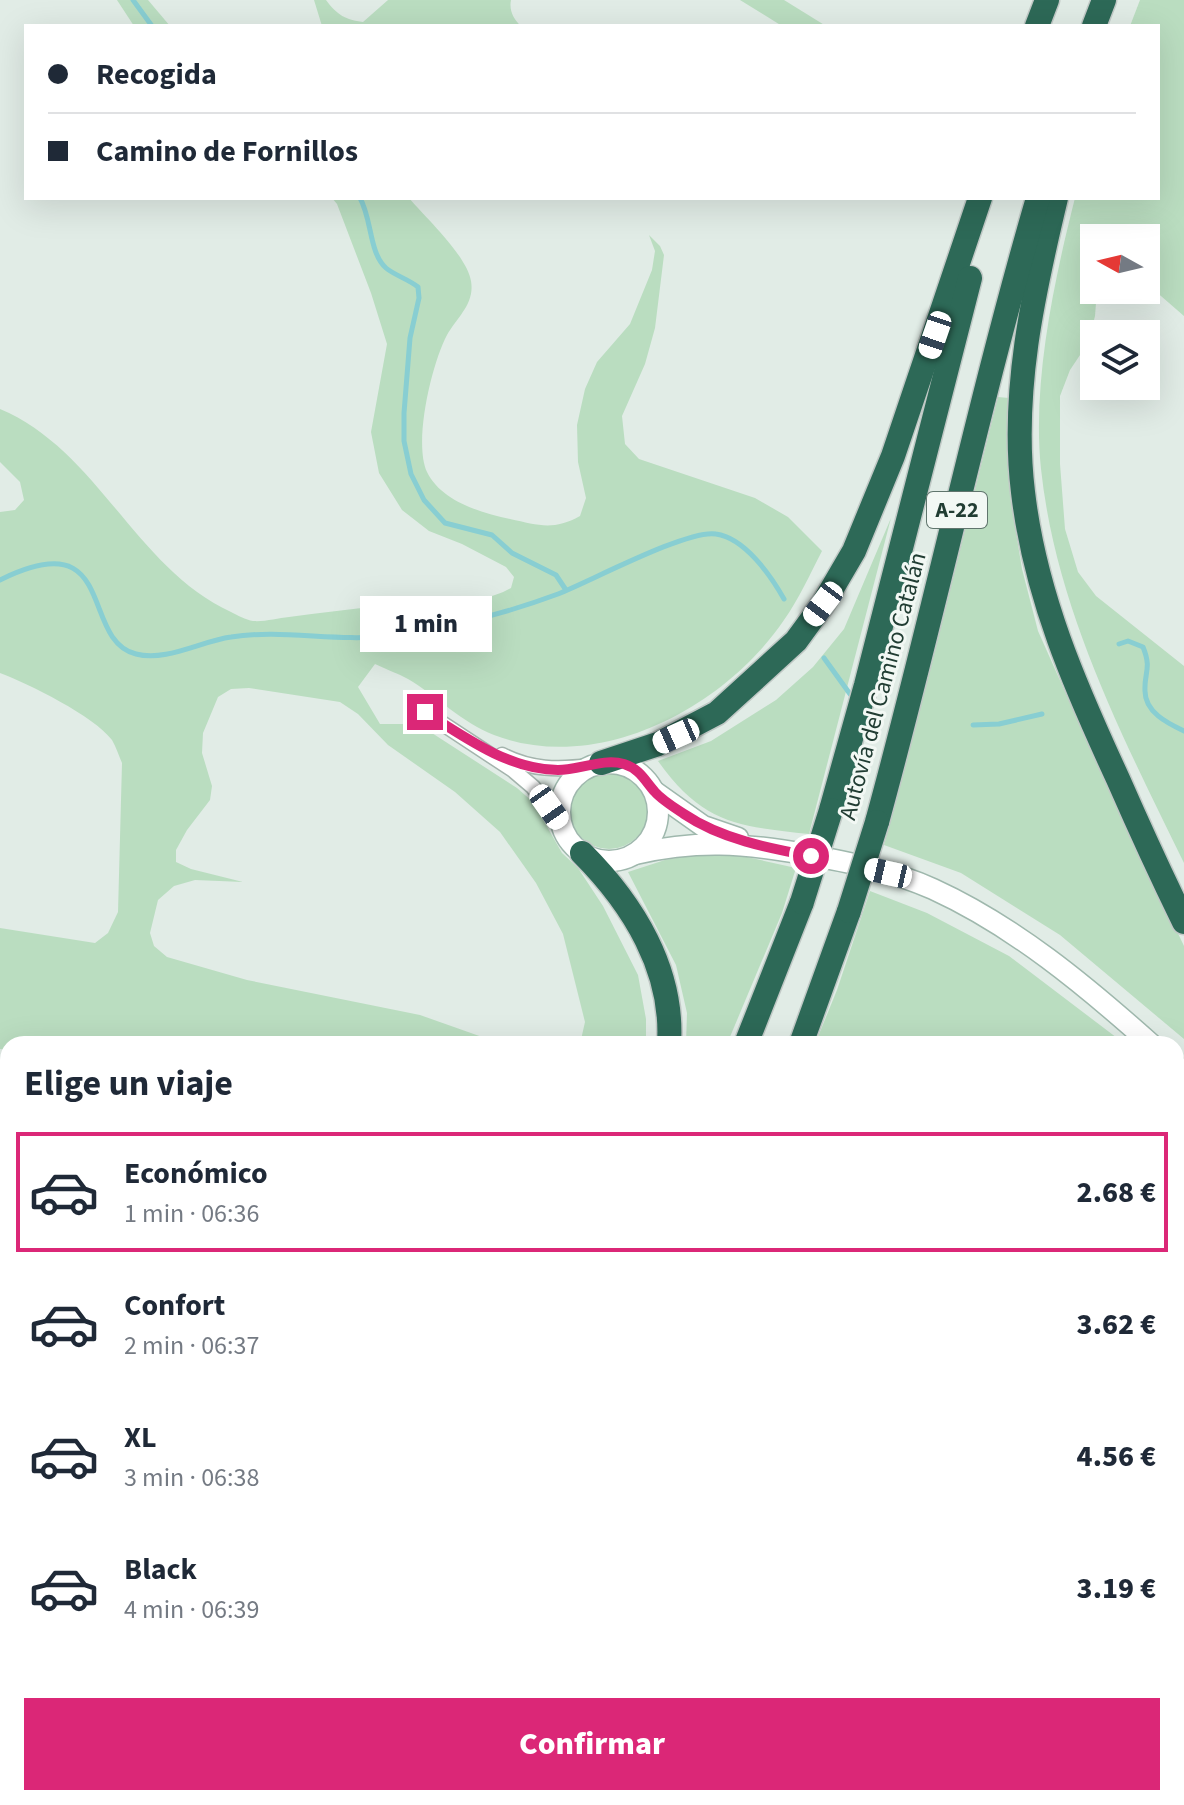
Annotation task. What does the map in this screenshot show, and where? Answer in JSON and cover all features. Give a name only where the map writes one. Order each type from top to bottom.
[{"type":"highway","points":[[1038,24],[1050,0]]},
{"type":"highway","points":[[1044,24],[1050,0]]},
{"type":"highway","points":[[1095,24],[1104,0]]},
{"type":"highway","points":[[595,764],[658,744],[717,713],[796,641],[823,604],[854,551],[893,456],[979,200]]},
{"type":"highway","name":"Autovía del Camino Catalán","points":[[749,1036],[802,902],[831,810],[991,200]]},
{"type":"highway","name":"Autovía del Camino Catalán","points":[[804,1036],[877,822],[917,678],[976,431],[1037,200]]},
{"type":"highway","points":[[1056,200],[1031,310],[1023,375],[1020,429],[1022,490],[1031,550],[1045,607],[1066,663],[1184,922]]},
{"type":"highway","points":[[582,853],[630,910],[663,977],[669,1005],[669,1036]]},
{"type":"main road","points":[[635,854],[645,847],[657,827],[659,804],[655,792],[637,770],[624,764],[595,764],[571,781],[565,791],[560,814],[566,836],[582,853],[593,859],[610,862],[695,843],[763,847]]},
{"type":"main road","points":[[655,792],[703,826],[763,847],[888,873],[931,888],[970,907],[1040,953],[1143,1036]]},
{"type":"street","points":[[425,712],[533,787],[562,825]]},
{"type":"street","points":[[462,736],[512,761],[534,767],[558,770],[595,764]]},
{"type":"green space","points":[[117,0],[148,0],[168,24],[133,24]]},
{"type":"green space","points":[[314,0],[326,0],[342,16],[363,22],[388,0],[511,0],[512,14],[519,24],[321,24]]},
{"type":"green space","points":[[740,0],[784,0],[823,24],[779,24]]},
{"type":"green space","points":[[1140,0],[1184,0],[1184,316],[1160,295],[1160,224],[1080,224],[1080,304],[1096,304],[1095,316],[1094,320],[1080,320],[1080,355],[1070,370],[1060,396],[1060,464],[1065,529],[1078,572],[1096,596],[1184,666],[1184,863],[1116,720],[1077,622],[1049,521],[1039,436],[1047,332],[1075,200],[1160,200],[1160,24],[1131,24]]},
{"type":"green space","points":[[334,200],[411,200],[454,249],[468,271],[472,289],[470,297],[441,348],[430,383],[423,423],[423,459],[427,472],[442,491],[463,504],[487,513],[537,525],[562,524],[580,516],[586,498],[578,462],[577,425],[585,389],[597,362],[630,324],[652,270],[655,251],[649,235],[664,255],[655,328],[645,364],[622,416],[625,444],[639,459],[755,498],[788,517],[822,551],[784,620],[759,652],[729,680],[694,705],[656,725],[616,739],[575,746],[534,745],[494,735],[471,724],[408,679],[375,664],[358,687],[380,724],[418,724],[517,788],[533,802],[562,853],[578,868],[603,906],[638,975],[646,1036],[582,1036],[585,1022],[563,934],[536,883],[500,832],[455,792],[388,745],[358,714],[340,702],[249,688],[231,689],[218,697],[203,733],[202,753],[212,786],[210,800],[176,850],[176,862],[191,869],[243,882],[195,880],[174,886],[158,900],[150,933],[154,946],[167,957],[247,980],[420,1015],[479,1036],[0,1036],[0,928],[95,943],[108,933],[118,912],[122,763],[112,740],[91,721],[0,673],[0,512],[15,510],[24,500],[20,482],[0,462],[0,409],[34,428],[64,452],[168,567],[198,592],[247,620],[262,621],[396,604],[464,602],[496,595],[511,588],[514,577],[506,567],[429,531],[402,510],[379,473],[371,432],[387,344]]},
{"type":"green space","points":[[998,397],[1009,398],[1010,496],[1022,569],[1038,631],[1184,946],[1184,1036],[1060,935],[961,873],[884,845]]},
{"type":"green space","points":[[891,518],[809,834],[741,824],[707,810],[674,782],[658,761],[711,741],[776,700],[813,667],[844,629]]},
{"type":"green space","points":[[609,771],[624,774],[641,788],[648,810],[645,825],[631,842],[609,849],[594,846],[577,832],[570,810],[573,795],[587,778]]},
{"type":"green space","points":[[695,855],[738,855],[796,868],[782,913],[730,1036],[686,1036],[687,1013],[676,965],[628,872],[665,860]]},
{"type":"green space","points":[[870,891],[927,913],[1009,956],[1114,1036],[818,1036]]},
{"type":"waterway","points":[[133,0],[151,24]]},
{"type":"waterway","points":[[361,200],[380,262],[418,287],[419,298],[410,338],[404,441],[411,474],[424,500],[445,523],[492,535],[512,553],[556,575],[566,590]]},
{"type":"waterway","points":[[0,580],[38,566],[63,565],[80,574],[91,590],[107,628],[119,644],[136,654],[147,656],[250,635],[349,638],[388,636],[453,625],[558,594],[662,547],[703,535],[727,537],[747,550],[784,599]]},
{"type":"waterway","points":[[1119,644],[1128,641],[1143,647],[1147,660],[1145,691],[1149,705],[1164,720],[1184,731]]},
{"type":"waterway","points":[[824,658],[850,694]]},
{"type":"waterway","points":[[973,725],[999,724],[1042,714]]},
{"type":"route","points":[[425,712],[462,736],[512,761],[534,767],[558,770],[601,763],[624,764],[637,770],[655,792],[703,826],[763,847],[811,856]]}]
